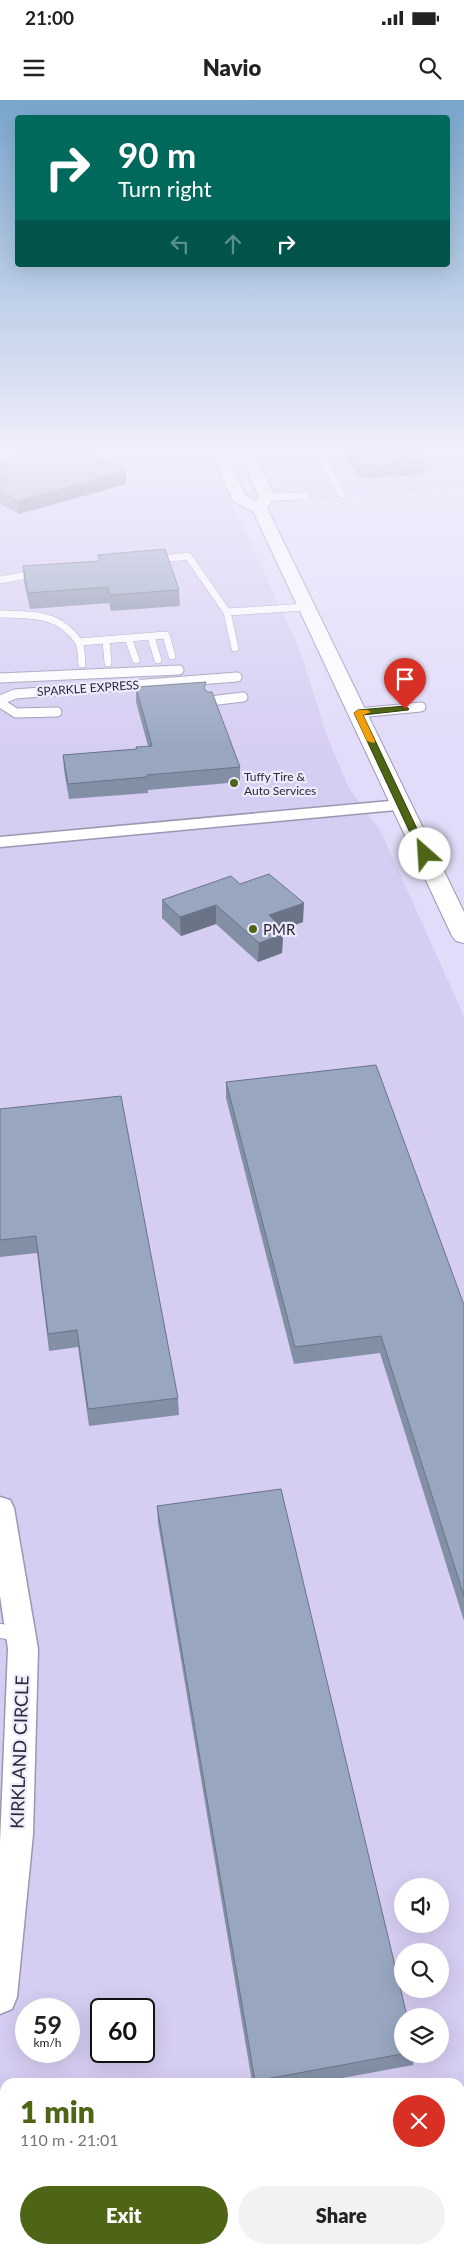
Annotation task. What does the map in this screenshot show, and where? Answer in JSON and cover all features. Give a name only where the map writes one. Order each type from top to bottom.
[{"type":"main road","points":[[283,549],[307,607],[464,936]]},
{"type":"street","points":[[0,842],[401,805]]},
{"type":"street","name":"KIRKLAND CIRCLE","points":[[0,1508],[10,1633],[23,1649],[17,1834],[0,1997]]},
{"type":"lane","points":[[140,561],[188,556],[227,612],[235,648]]},
{"type":"lane","points":[[0,580],[46,572]]},
{"type":"lane","points":[[227,612],[307,607]]},
{"type":"lane","points":[[0,614],[42,616],[56,620],[79,642],[82,664]]},
{"type":"lane","points":[[151,636],[158,660]]},
{"type":"lane","points":[[79,642],[166,636],[172,656]]},
{"type":"lane","points":[[128,638],[136,660]]},
{"type":"lane","points":[[106,640],[108,663]]},
{"type":"lane","points":[[0,678],[180,670]]},
{"type":"lane","name":"SPARKLE EXPRESS","points":[[56,712],[16,713],[2,704],[3,700],[15,694],[236,676]]},
{"type":"lane","points":[[210,701],[244,697]]},
{"type":"lane","points":[[358,713],[421,708]]},
{"type":"shaded area","points":[[0,549],[253,549],[301,653],[327,737],[350,790],[380,830],[464,1016],[464,2078],[0,2078]]},
{"type":"building","points":[[165,549],[179,590],[110,595],[108,587],[28,593],[23,566],[100,561],[98,555]]},
{"type":"building","points":[[206,682],[204,688],[207,692],[212,692],[240,767],[68,784],[63,755],[152,746],[136,687]]},
{"type":"building","points":[[269,874],[304,903],[269,915],[276,922],[271,924],[283,934],[259,943],[216,905],[180,917],[162,900],[231,876],[240,884]]},
{"type":"building","points":[[376,1065],[464,1305],[464,1596],[381,1336],[295,1347],[226,1082]]},
{"type":"building","points":[[121,1096],[178,1398],[88,1409],[77,1330],[48,1334],[36,1236],[0,1240],[0,1109]]},
{"type":"building","points":[[281,1489],[394,1962],[394,1998],[403,1998],[405,2008],[394,2008],[394,2055],[271,2078],[254,2078],[157,1506]]},
{"type":"slow traffic","points":[[367,712],[358,713],[371,741]]},
{"type":"place","name":"Tuffy Tire & Auto Services","points":[[234,783]]},
{"type":"place","name":"PMR","points":[[253,929]]},
{"type":"route","points":[[405,709],[358,713],[425,854]]}]
